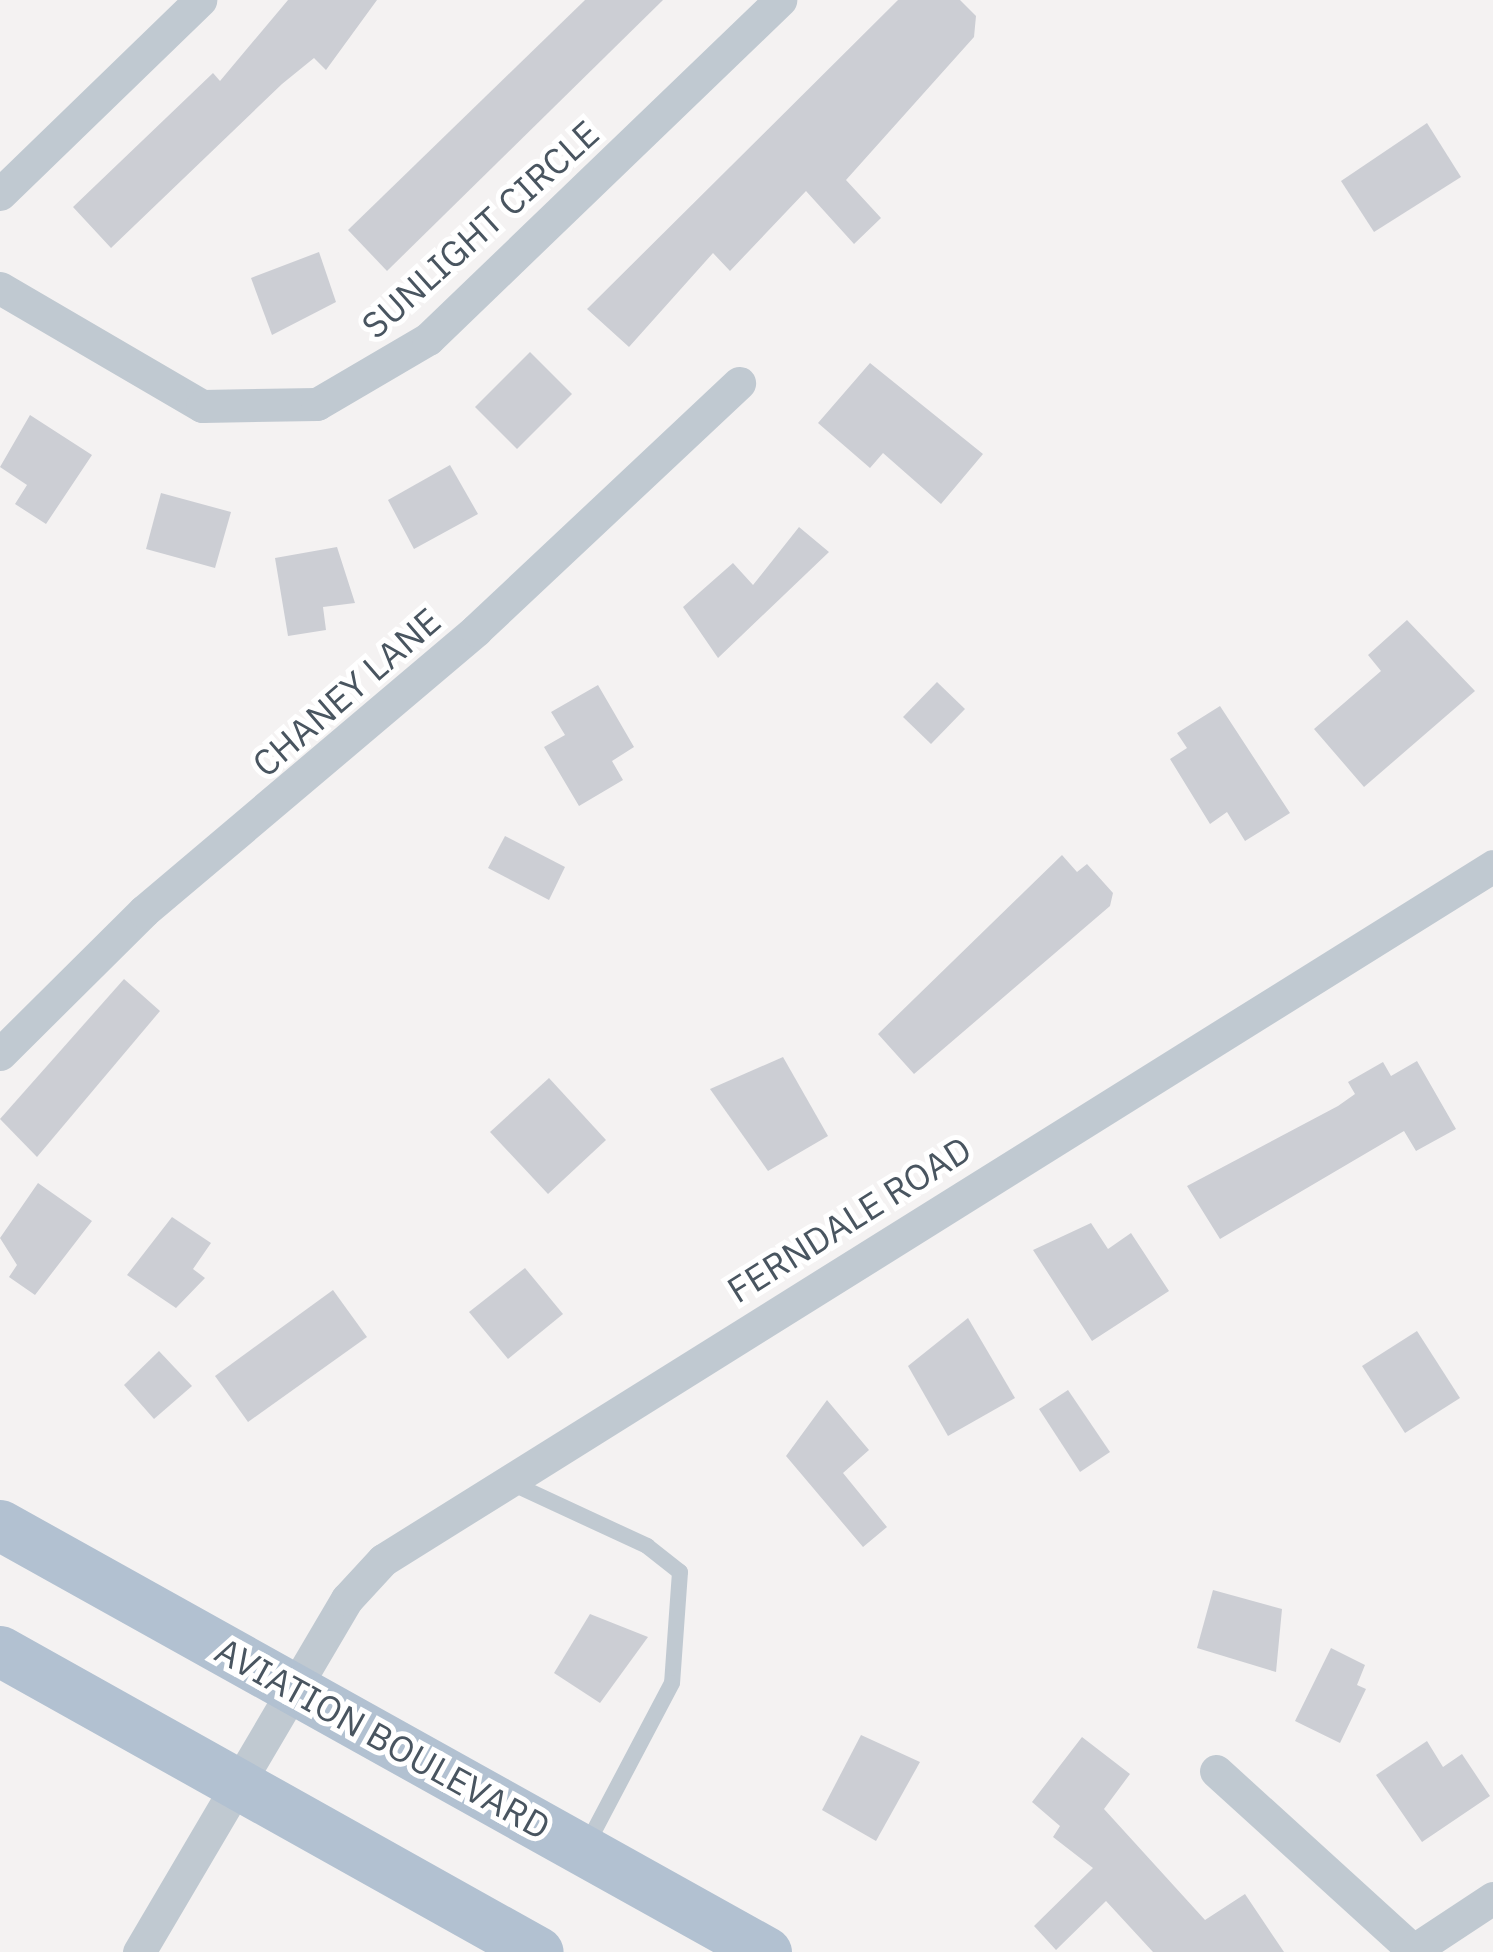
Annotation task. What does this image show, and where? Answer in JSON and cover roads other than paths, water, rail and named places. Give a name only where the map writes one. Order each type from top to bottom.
[{"type":"main road","name":"AVIATION BOULEVARD","points":[[0,1525],[766,1952]]},
{"type":"main road","points":[[0,1651],[538,1952]]},
{"type":"street","points":[[0,194],[200,0]]},
{"type":"street","name":"SUNLIGHT CIRCLE","points":[[0,288],[202,406],[317,404],[428,339],[780,0]]},
{"type":"street","name":"CHANEY LANE","points":[[0,1054],[144,911],[460,645],[739,383]]},
{"type":"street","name":"FERNDALE ROAD","points":[[139,1952],[364,1577],[504,1480],[1493,866]]},
{"type":"street","points":[[1216,1771],[1412,1951],[1493,1898]]},
{"type":"lane","points":[[504,1480],[647,1546],[680,1573],[672,1683],[584,1850]]}]
